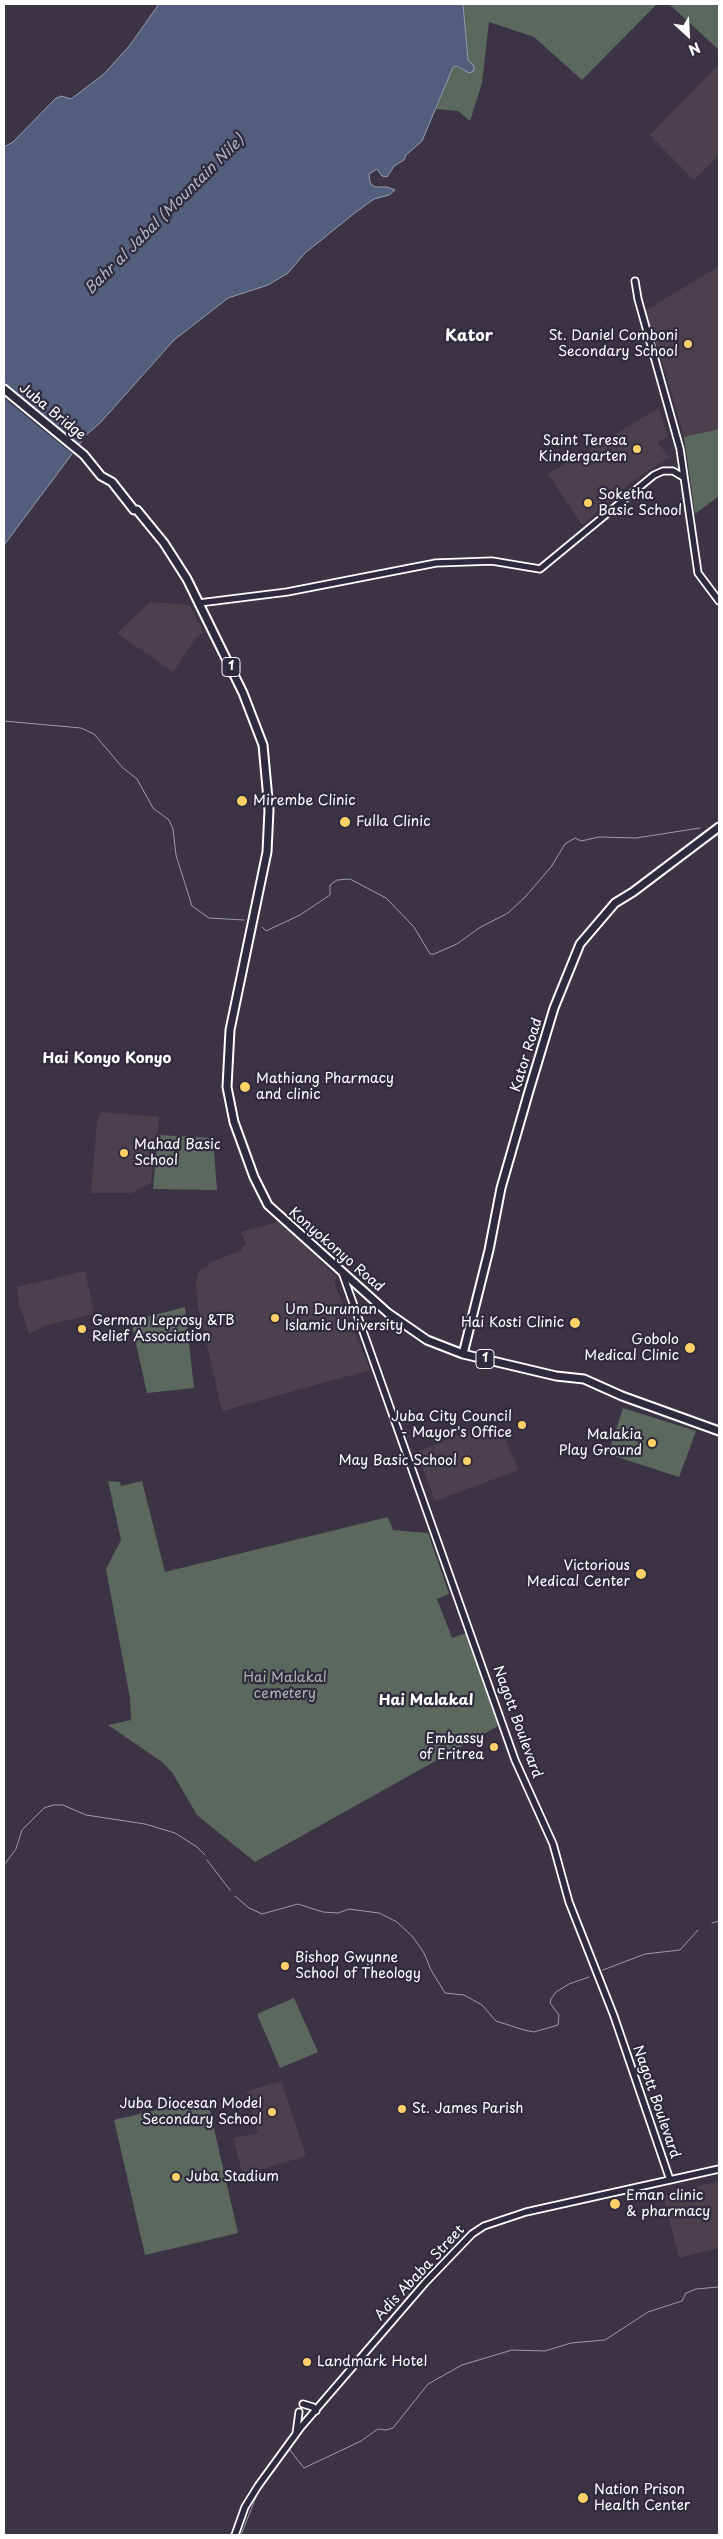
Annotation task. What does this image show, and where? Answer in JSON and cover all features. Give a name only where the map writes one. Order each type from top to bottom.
[{"type":"main road","name":"Juba Bridge","points":[[4,389],[83,456]]},
{"type":"main road","name":"Juba Bridge","points":[[4,395],[83,456]]},
{"type":"main road","name":"Konyokonyo Road","points":[[83,456],[100,476],[112,482],[134,510],[137,510],[164,542],[187,580],[243,693],[263,745],[268,778],[269,834],[266,860],[254,905],[230,1030],[227,1087],[234,1122],[254,1177],[268,1205],[403,1324],[427,1340],[463,1354],[556,1376],[584,1379],[622,1396],[719,1431]]},
{"type":"main road","name":"Kator Road","points":[[463,1354],[501,1188],[528,1091],[554,1008],[580,944],[614,903],[633,892],[719,828]]},
{"type":"street","points":[[635,280],[638,299],[680,449],[698,573],[719,602]]},
{"type":"street","points":[[199,603],[287,592],[444,562],[492,561],[540,569],[654,475],[663,471],[673,471],[683,477]]},
{"type":"street","name":"Nagott Boulevard","points":[[342,1272],[515,1760],[553,1844],[569,1902],[614,2016],[670,2180]]},
{"type":"street","name":"Adis Ababa Street","points":[[235,2535],[245,2507],[295,2436],[425,2283],[472,2234],[484,2226],[526,2212],[719,2169]]},
{"type":"street","points":[[303,2404],[313,2407],[316,2411]]},
{"type":"street","points":[[295,2436],[299,2412]]},
{"type":"shaded area","points":[[719,64],[719,155],[694,180],[650,135]]},
{"type":"shaded area","name":"St. Daniel Comboni Secondary School","points":[[719,266],[719,429],[684,437],[667,377],[645,311]]},
{"type":"shaded area","points":[[659,408],[668,437],[657,442],[669,457],[633,481],[582,525],[548,474]]},
{"type":"shaded area","points":[[150,602],[190,605],[203,633],[195,639],[173,672],[117,633]]},
{"type":"shaded area","name":"Mahad Basic School","points":[[101,1112],[159,1117],[151,1183],[131,1193],[91,1193],[97,1122]]},
{"type":"shaded area","name":"Um Duruman Islamic University","points":[[278,1222],[337,1278],[334,1282],[370,1370],[222,1411],[198,1306],[196,1283],[199,1271],[216,1260],[243,1250],[242,1248],[246,1244],[241,1232]]},
{"type":"shaded area","points":[[85,1271],[94,1314],[47,1325],[29,1334],[19,1304],[17,1287]]},
{"type":"shaded area","name":"May Basic School","points":[[469,1430],[503,1435],[519,1470],[435,1501],[417,1452]]},
{"type":"shaded area","name":"Juba Diocesan Model Secondary School","points":[[281,2081],[306,2156],[243,2175],[233,2138],[258,2133],[247,2091]]},
{"type":"shaded area","points":[[719,2181],[719,2248],[679,2258],[663,2196]]},
{"type":"green space","points":[[463,4],[657,4],[582,80],[534,37],[489,22],[482,83],[470,121],[458,111],[436,109],[451,69],[455,66],[469,73],[471,63],[468,60]]},
{"type":"green space","points":[[669,4],[719,4],[719,50]]},
{"type":"green space","points":[[719,429],[719,496],[695,514],[684,437]]},
{"type":"green space","points":[[158,1135],[213,1138],[217,1190],[153,1189]]},
{"type":"green space","points":[[185,1307],[194,1388],[147,1393],[131,1321]]},
{"type":"green space","name":"Malakia Play Ground","points":[[623,1408],[696,1431],[679,1477],[608,1454]]},
{"type":"green space","name":"Hai Malakal cemetery","points":[[108,1481],[120,1482],[121,1486],[142,1481],[165,1572],[388,1517],[393,1530],[428,1533],[449,1594],[437,1599],[452,1638],[466,1633],[498,1726],[255,1862],[197,1815],[172,1772],[162,1762],[108,1725],[131,1720],[130,1698],[106,1569],[121,1540]]},
{"type":"green space","points":[[294,1998],[318,2052],[280,2068],[257,2014]]},
{"type":"green space","name":"Juba Stadium","points":[[207,2098],[238,2233],[145,2255],[114,2120]]},
{"type":"water","name":"Bahr al Jabal (Mountain Nile)","points":[[159,4],[463,4],[468,60],[474,66],[474,71],[469,73],[457,66],[453,67],[422,141],[406,155],[404,160],[394,166],[387,177],[382,176],[377,169],[369,174],[370,183],[375,187],[387,187],[395,190],[389,195],[374,199],[356,212],[305,253],[288,273],[268,285],[228,298],[174,340],[100,423],[87,434],[4,545],[4,147],[13,142],[55,99],[61,96],[71,99],[104,74],[130,45]]},
{"type":"pier","points":[[4,385],[81,447],[74,455],[4,398]]},
{"type":"waterway","points":[[4,721],[81,728],[94,734],[123,768],[137,779],[153,808],[169,820],[173,829],[176,855],[192,906],[209,918],[244,920]]},
{"type":"waterway","points":[[262,927],[266,931],[300,915],[330,895],[330,885],[337,880],[350,879],[386,898],[414,927],[430,954],[434,954],[457,944],[479,928],[508,913],[526,896],[551,867],[565,844],[575,838],[581,841],[599,837],[636,838],[700,828]]},
{"type":"waterway","points":[[4,1865],[16,1849],[22,1830],[44,1808],[53,1805],[63,1805],[86,1815],[145,1824],[175,1833],[197,1847],[205,1855]]},
{"type":"waterway","points":[[207,1860],[230,1890]]},
{"type":"waterway","points":[[235,1896],[249,1908],[262,1914],[298,1904],[323,1912],[338,1913],[349,1909],[379,1913],[397,1922],[413,1937],[424,1953],[431,1970],[445,1993],[464,1995],[482,2005],[496,2021],[524,2030],[534,2032],[558,2025],[559,2015],[550,2003],[551,1999],[556,1992],[569,1984],[589,1977]]},
{"type":"waterway","points":[[712,1923],[719,1921]]},
{"type":"waterway","points":[[603,1970],[645,1954],[680,1950],[698,1930]]},
{"type":"waterway","points":[[279,2462],[290,2450],[304,2468],[361,2441],[378,2429],[386,2430],[393,2428],[428,2384],[462,2365],[512,2350],[545,2351],[571,2343],[605,2340],[648,2312],[682,2301],[686,2293],[696,2289],[719,2287]]},
{"type":"waterway","points":[[241,2535],[258,2492],[266,2479]]},
{"type":"place","name":"St. Daniel Comboni Secondary School","points":[[688,344]]},
{"type":"place","name":"Saint Teresa Kindergarten","points":[[637,449]]},
{"type":"place","name":"Soketha Basic School","points":[[588,503]]},
{"type":"place","name":"Mirembe Clinic","points":[[242,801]]},
{"type":"place","name":"Fulla Clinic","points":[[345,822]]},
{"type":"place","name":"Mathiang Pharmacy and clinic","points":[[245,1087]]},
{"type":"place","name":"Mahad Basic School","points":[[124,1153]]},
{"type":"place","name":"Um Duruman Islamic University","points":[[275,1318]]},
{"type":"place","name":"Hai Kosti Clinic","points":[[575,1323]]},
{"type":"place","name":"German Leprosy &TB Relief Association","points":[[82,1329]]},
{"type":"place","name":"Gobolo Medical Clinic","points":[[690,1348]]},
{"type":"place","name":"Juba City Council - Mayor's Office","points":[[522,1425]]},
{"type":"place","name":"Malakia Play Ground","points":[[652,1443]]},
{"type":"place","name":"May Basic School","points":[[467,1461]]},
{"type":"place","name":"Victorious Medical Center","points":[[641,1574]]},
{"type":"place","name":"Embassy of Eritrea","points":[[494,1747]]},
{"type":"place","name":"Bishop Gwynne School of Theology","points":[[285,1966]]},
{"type":"place","name":"St. James Parish","points":[[402,2109]]},
{"type":"place","name":"Juba Diocesan Model Secondary School","points":[[272,2112]]},
{"type":"place","name":"Juba Stadium","points":[[176,2177]]},
{"type":"place","name":"Eman clinic & pharmacy","points":[[615,2204]]},
{"type":"place","name":"Landmark Hotel","points":[[307,2362]]},
{"type":"place","name":"Nation Prison Health Center","points":[[583,2498]]},
{"type":"district","name":"Kator","points":[[469,337]]},
{"type":"district","name":"Hai Konyo Konyo","points":[[107,1059]]},
{"type":"district","name":"Hai Malakal","points":[[426,1701]]}]
